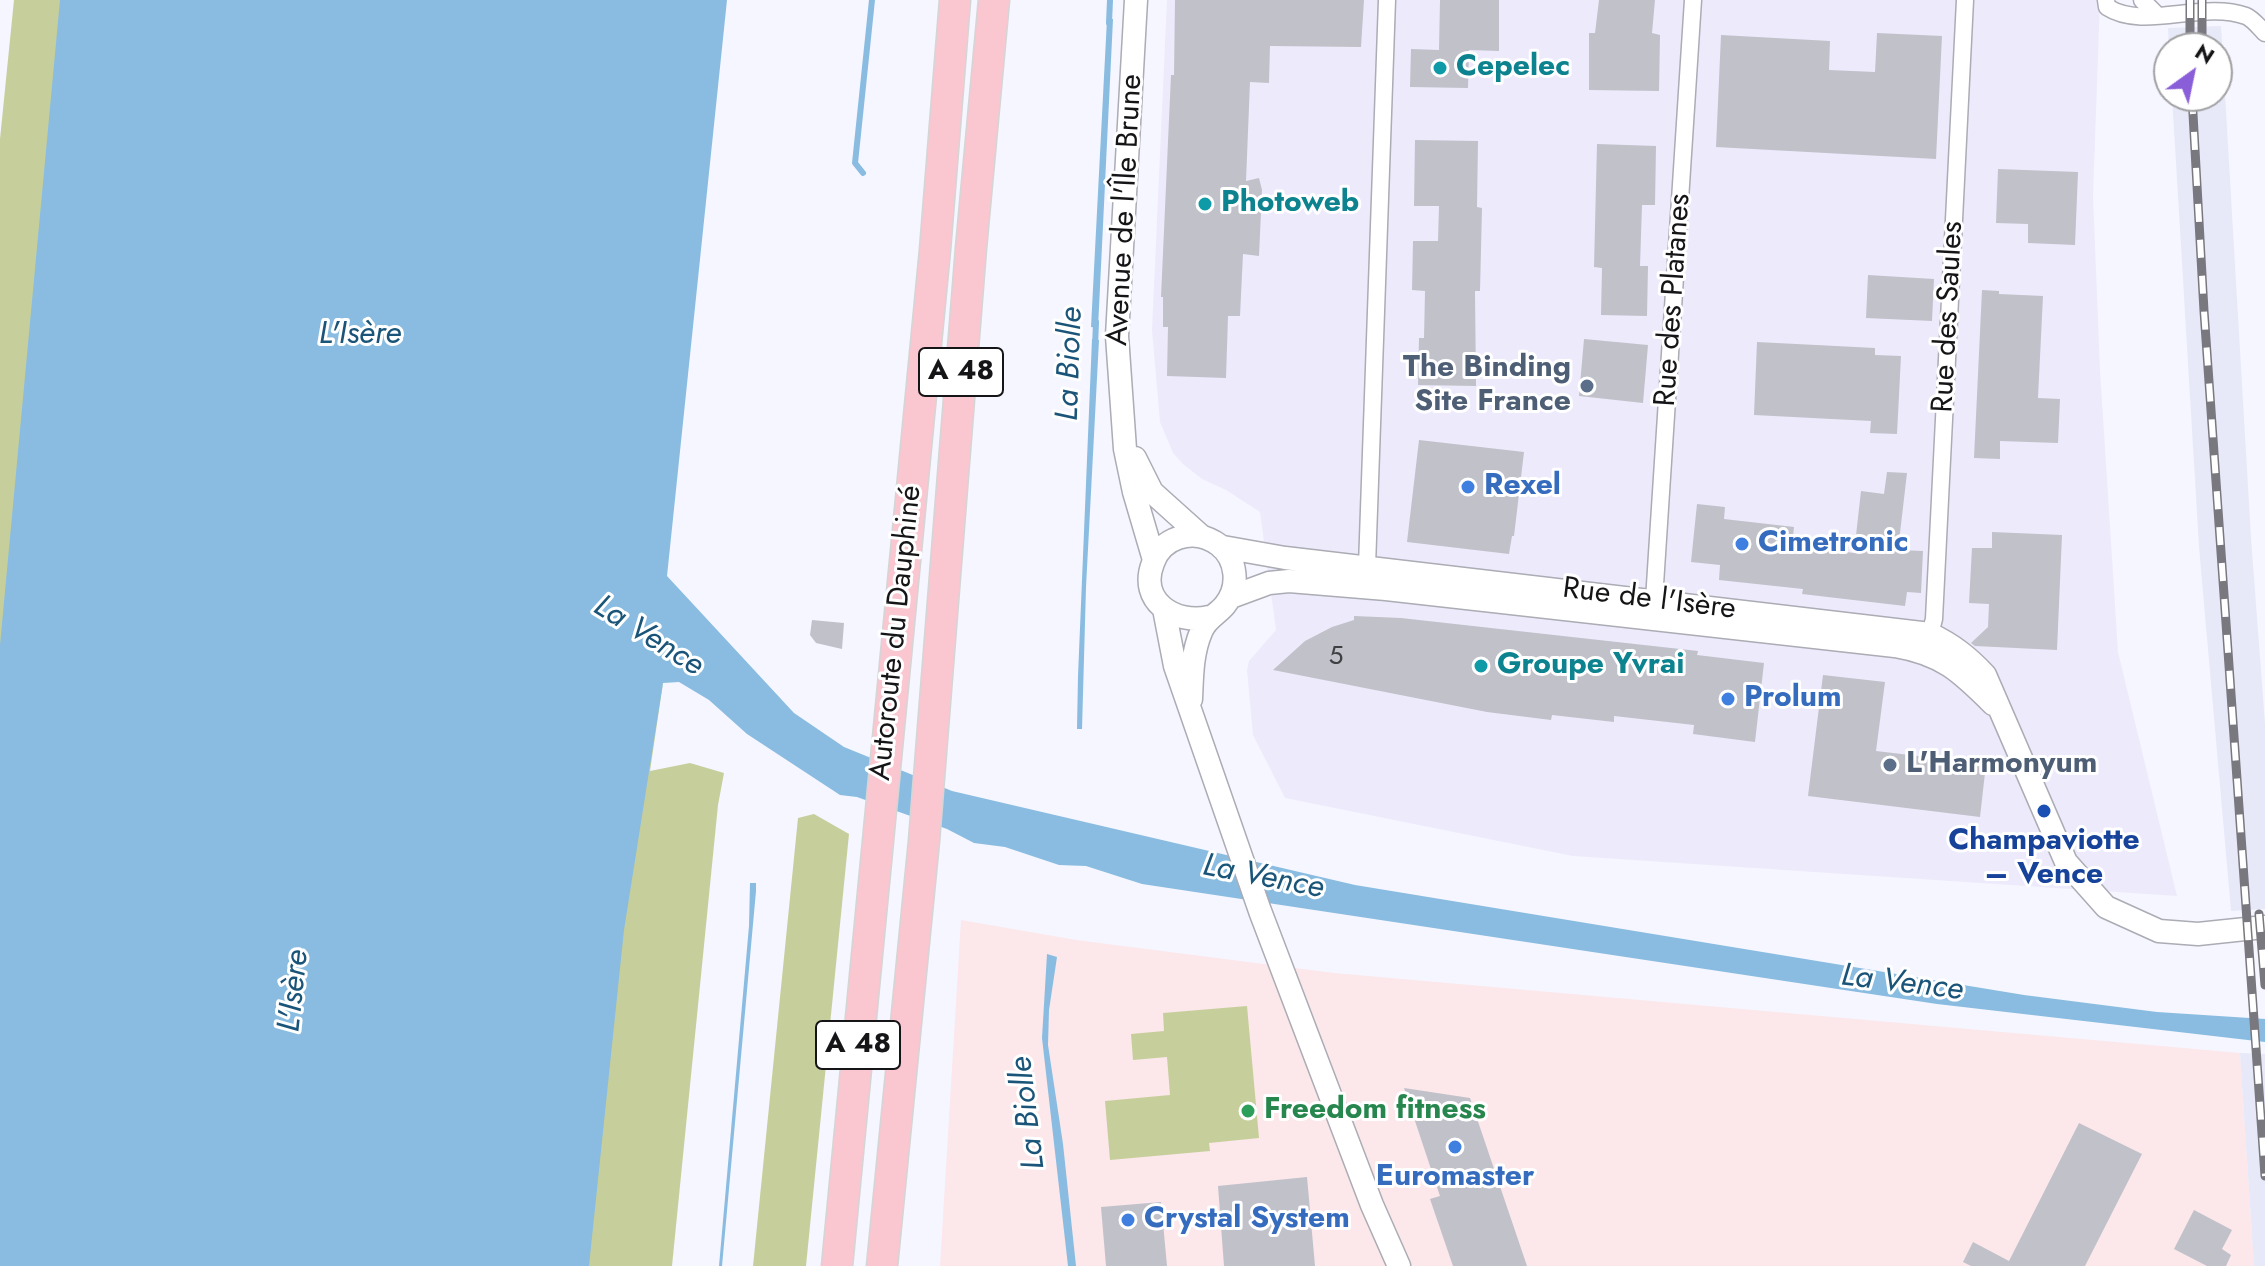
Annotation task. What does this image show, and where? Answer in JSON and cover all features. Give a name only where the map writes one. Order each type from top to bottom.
[{"type":"highway","name":"Autoroute du Dauphiné","points":[[837,1266],[933,266],[955,0]]},
{"type":"highway","name":"Autoroute du Dauphiné","points":[[882,1266],[924,841],[994,0]]},
{"type":"street","name":"Avenue de l'Île Brune","points":[[1136,0],[1117,336],[1123,419],[1134,492],[1154,560]]},
{"type":"street","points":[[1366,576],[1387,0]]},
{"type":"street","name":"Rue des Platanes","points":[[1654,600],[1693,0]]},
{"type":"street","name":"Rue des Saules","points":[[1930,634],[1934,619],[1965,0]]},
{"type":"street","points":[[2106,0],[2107,7],[2121,16],[2217,11],[2248,17],[2265,33]]},
{"type":"street","points":[[2142,0],[2157,15]]},
{"type":"street","name":"Avenue de l'Île Brune","points":[[1123,419],[1135,456],[1152,492],[1201,536]]},
{"type":"street","points":[[1191,708],[1193,661],[1201,631],[1209,617],[1231,597],[1235,571],[1223,547],[1201,536],[1190,535],[1168,542],[1154,560],[1152,591],[1164,609],[1175,666],[1260,911],[1372,1205],[1399,1266]]},
{"type":"street","name":"Rue de l'Isère","points":[[1223,547],[1366,576],[1921,650],[1943,660],[1969,680],[2001,712]]},
{"type":"street","name":"Rue de l'Isère","points":[[1231,597],[1269,583],[1366,576],[1654,600],[1930,634],[1968,656],[1985,675],[2066,862],[2106,907],[2159,931],[2198,934],[2265,927]]},
{"type":"street","points":[[1164,609],[1185,619],[1209,617]]},
{"type":"street","points":[[1908,648],[1930,634]]},
{"type":"street","points":[[1372,1205],[1384,1266]]},
{"type":"shaded area","points":[[1167,0],[2100,0],[2093,196],[2100,370],[2118,652],[2177,896],[1573,856],[1285,798],[1253,735],[1247,670],[1249,661],[1276,630],[1260,512],[1202,479],[1184,465],[1173,453],[1160,422],[1152,330]]},
{"type":"shaded area","points":[[2221,26],[2221,32],[2168,32],[2168,28]]},
{"type":"shaded area","points":[[2173,112],[2226,112],[2265,724],[2265,909],[2231,911],[2199,547]]},
{"type":"shaded area","points":[[961,920],[1076,940],[1334,973],[2240,1053],[2254,1266],[940,1266]]},
{"type":"shaded area","points":[[2240,1053],[2265,1054],[2265,1266],[2254,1266]]},
{"type":"green space","points":[[14,0],[119,0],[0,1252],[0,139]]},
{"type":"green space","points":[[663,683],[650,771],[690,763],[724,773],[718,805],[672,1266],[494,1266]]},
{"type":"green space","points":[[814,814],[849,834],[806,1266],[753,1266],[798,818]]},
{"type":"green space","points":[[1247,1006],[1259,1138],[1209,1143],[1210,1151],[1110,1160],[1105,1101],[1170,1095],[1167,1057],[1133,1060],[1131,1034],[1164,1031],[1163,1013]]},
{"type":"water","name":"L'Isère","points":[[60,0],[727,0],[667,576],[794,713],[844,747],[952,791],[1355,885],[2024,995],[2157,1012],[2265,1019],[2265,1042],[1937,1004],[1142,884],[1086,866],[1059,865],[1005,847],[974,843],[947,829],[857,797],[840,795],[747,734],[709,700],[679,682],[663,683],[624,930],[589,1266],[0,1266],[0,645]]},
{"type":"water","points":[[1107,19],[1113,19],[1098,328],[1091,327]]},
{"type":"water","points":[[1092,339],[1099,340],[1082,729],[1077,729],[1078,676]]},
{"type":"water","points":[[750,883],[756,883],[756,891],[722,1266],[719,1266],[749,926]]},
{"type":"water","points":[[1047,954],[1057,957],[1049,1010],[1048,1045],[1063,1144],[1076,1266],[1068,1266],[1042,1038]]},
{"type":"building","name":"Photoweb","points":[[1175,0],[1364,0],[1361,47],[1270,46],[1269,83],[1250,82],[1246,181],[1259,178],[1262,190],[1259,256],[1243,254],[1240,316],[1228,316],[1226,378],[1167,376],[1168,327],[1163,327],[1161,297],[1171,75],[1174,75]]},
{"type":"building","points":[[1440,0],[1499,0],[1499,51],[1469,50],[1468,88],[1410,87],[1411,49],[1439,50]]},
{"type":"building","points":[[1599,0],[1655,0],[1652,33],[1660,35],[1659,91],[1589,90],[1589,33],[1595,33]]},
{"type":"building","points":[[1877,33],[1942,36],[1936,159],[1716,147],[1721,35],[1830,41],[1829,70],[1875,72]]},
{"type":"building","points":[[1415,140],[1478,141],[1477,207],[1482,208],[1480,291],[1475,291],[1476,386],[1418,385],[1419,338],[1424,338],[1425,291],[1412,290],[1413,241],[1438,241],[1439,206],[1414,206]]},
{"type":"building","points":[[1597,144],[1656,146],[1655,205],[1642,205],[1640,266],[1648,266],[1647,316],[1601,315],[1602,268],[1594,267]]},
{"type":"building","points":[[1998,169],[2078,172],[2075,245],[2028,243],[2028,224],[1996,223]]},
{"type":"building","points":[[1868,275],[1934,279],[1932,321],[1866,318]]},
{"type":"building","points":[[1982,290],[2043,296],[2038,398],[2060,399],[2058,443],[2000,441],[2000,459],[1974,458]]},
{"type":"building","points":[[1584,339],[1648,345],[1643,403],[1579,396]]},
{"type":"building","points":[[1757,342],[1875,348],[1875,355],[1901,356],[1897,434],[1870,433],[1871,421],[1754,415]]},
{"type":"building","points":[[1419,440],[1524,452],[1509,554],[1407,542]]},
{"type":"building","points":[[1887,472],[1907,473],[1898,550],[1923,551],[1921,593],[1907,592],[1905,606],[1802,594],[1803,589],[1719,580],[1720,565],[1691,562],[1697,504],[1725,507],[1724,519],[1794,527],[1792,545],[1854,553],[1861,491],[1884,494]]},
{"type":"building","points":[[1992,532],[2062,535],[2057,650],[1975,646],[1971,643],[1988,627],[1989,604],[1969,603],[1972,548],[1992,548]]},
{"type":"building","points":[[1354,616],[1401,618],[1698,651],[1697,655],[1764,663],[1755,742],[1693,734],[1694,725],[1614,716],[1614,722],[1552,715],[1551,720],[1487,712],[1273,670],[1305,641],[1354,620]]},
{"type":"building","points":[[812,620],[844,623],[842,649],[816,643],[810,635]]},
{"type":"building","points":[[1823,675],[1885,682],[1876,751],[1986,764],[1980,817],[1808,796]]},
{"type":"building","name":"Euromaster","points":[[1404,1088],[1470,1098],[1527,1266],[1453,1266],[1430,1199],[1440,1196]]},
{"type":"building","points":[[2079,1123],[2142,1154],[2085,1266],[1971,1266],[1963,1262],[1973,1242],[2009,1261]]},
{"type":"building","points":[[1307,1177],[1315,1266],[1224,1266],[1218,1186]]},
{"type":"building","points":[[1161,1202],[1167,1266],[1106,1266],[1101,1207]]},
{"type":"building","points":[[2194,1210],[2232,1230],[2222,1249],[2231,1255],[2226,1266],[2207,1266],[2174,1249]]},
{"type":"waterway","points":[[863,173],[855,163],[872,0]]},
{"type":"waterway","name":"La Biolle","points":[[1109,23],[1110,0]]},
{"type":"waterway","name":"La Biolle","points":[[1095,347],[1096,322]]},
{"type":"railway","points":[[2190,0],[2190,32]]},
{"type":"railway","points":[[2202,0],[2202,32]]},
{"type":"railway","points":[[2193,112],[2265,1176]]},
{"type":"railway","points":[[2259,914],[2265,985]]},
{"type":"place","name":"Cepelec","points":[[1440,68]]},
{"type":"place","name":"Photoweb","points":[[1205,204]]},
{"type":"place","name":"The Binding Site France","points":[[1587,386]]},
{"type":"place","name":"Rexel","points":[[1468,487]]},
{"type":"place","name":"Cimetronic","points":[[1742,544]]},
{"type":"place","name":"Groupe Yvrai","points":[[1481,666]]},
{"type":"place","name":"Prolum","points":[[1728,699]]},
{"type":"place","name":"L'Harmonyum","points":[[1890,765]]},
{"type":"place","name":"Champaviotte – Vence","points":[[2044,811]]},
{"type":"place","name":"Freedom fitness","points":[[1248,1111]]},
{"type":"place","name":"Euromaster","points":[[1455,1147]]},
{"type":"place","name":"Crystal System","points":[[1128,1220]]},
{"type":"water label","name":"La Vence","points":[[648,637]]},
{"type":"water label","name":"La Vence","points":[[1263,878]]},
{"type":"water label","name":"La Vence","points":[[1902,984]]}]
